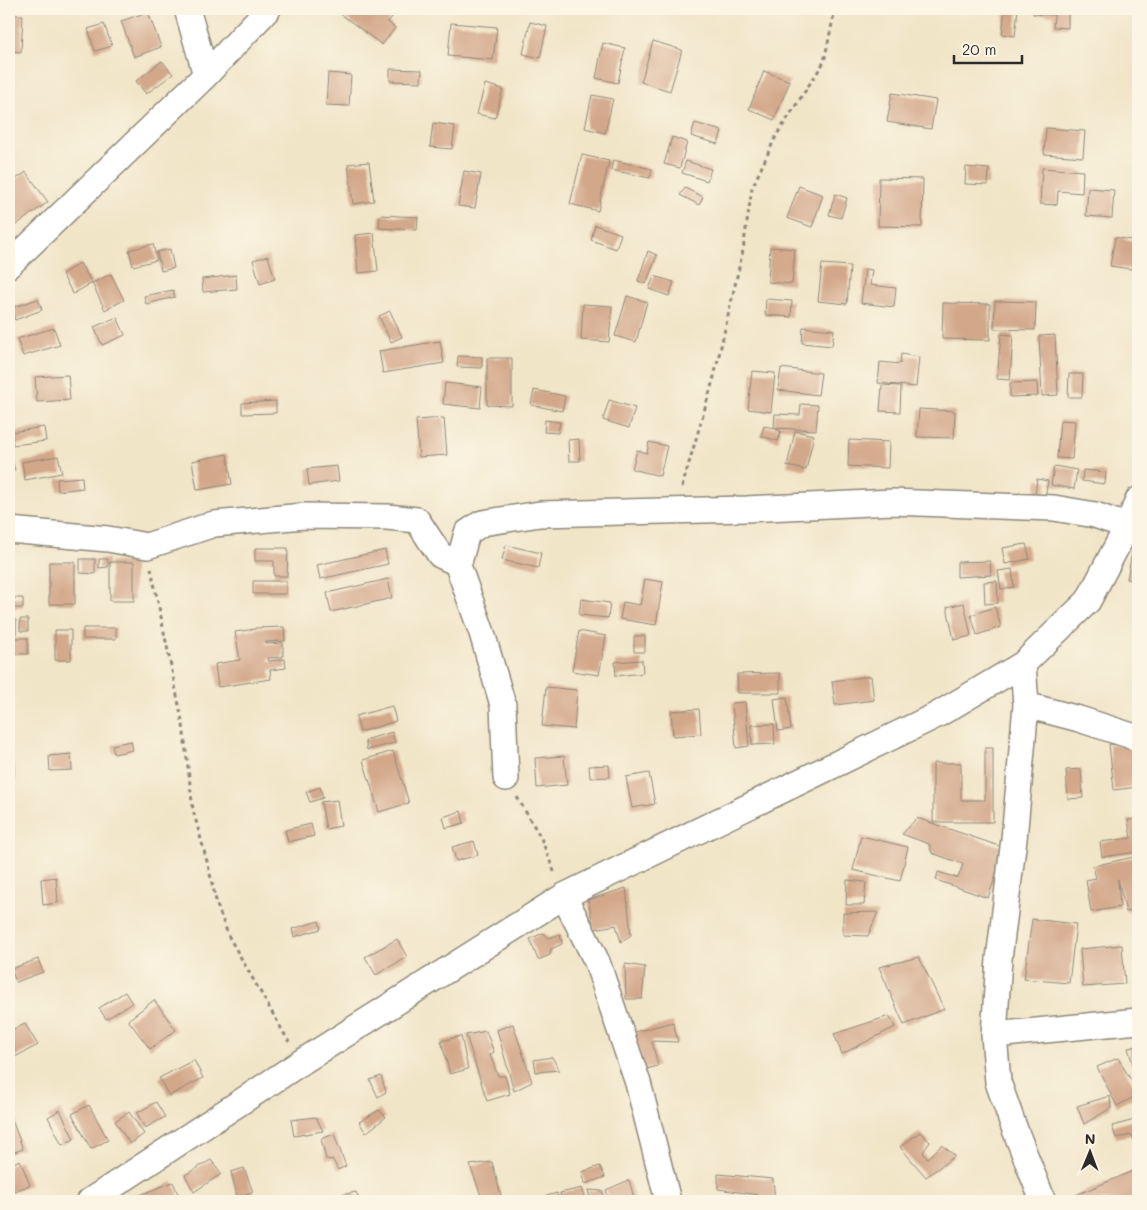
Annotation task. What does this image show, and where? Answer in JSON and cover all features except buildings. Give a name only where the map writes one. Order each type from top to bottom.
[{"type":"street","points":[[187,9],[206,75]]},
{"type":"street","points":[[9,265],[206,75],[268,9]]},
{"type":"street","points":[[90,1201],[300,1063],[564,896],[938,715],[1023,664],[1088,601],[1138,500]]},
{"type":"street","points":[[458,566],[467,533],[482,523],[540,514],[746,509],[892,502],[1054,508],[1095,515],[1126,526]]},
{"type":"street","points":[[9,530],[108,539],[147,546],[214,524],[304,516],[387,517],[417,520],[440,555],[457,563],[482,633],[503,704],[506,778]]},
{"type":"street","points":[[1023,664],[1026,705],[1014,840],[999,959],[994,1035],[998,1082],[1043,1201]]},
{"type":"street","points":[[1026,705],[1079,719],[1138,738]]},
{"type":"street","points":[[564,896],[597,962],[638,1083],[668,1201]]},
{"type":"street","points":[[994,1035],[1138,1021]]},
{"type":"path","points":[[676,511],[716,368],[743,250],[752,188],[776,136],[824,62],[834,9]]},
{"type":"path","points":[[147,546],[161,622],[184,725],[193,810],[217,905],[229,937],[300,1063]]},
{"type":"path","points":[[506,778],[541,838],[564,896]]}]
